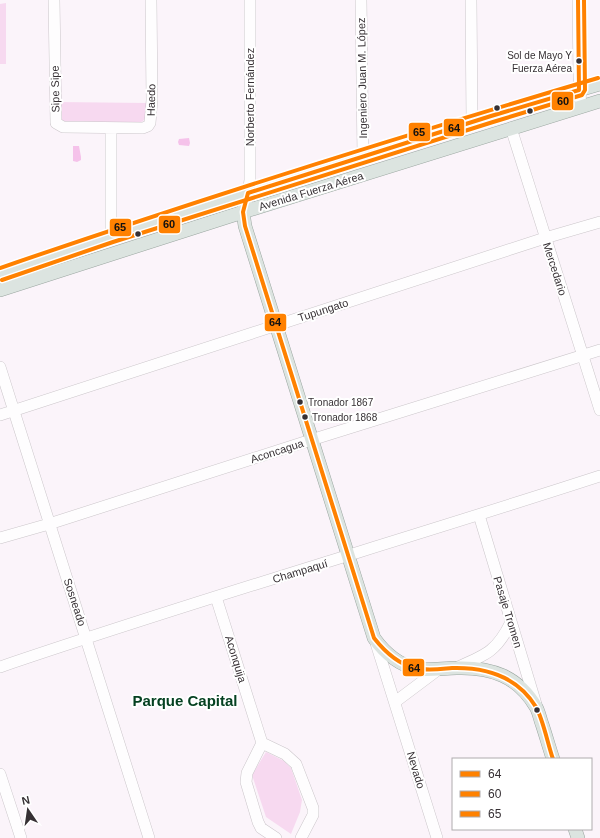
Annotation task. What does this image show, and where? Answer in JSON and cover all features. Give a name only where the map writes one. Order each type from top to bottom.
[{"type":"main road","name":"Avenida Fuerza Aérea","points":[[0,274],[111,236],[472,122],[600,84]]},
{"type":"main road","name":"Avenida Fuerza Aérea","points":[[0,290],[600,101]]},
{"type":"main road","points":[[248,193],[244,212],[245,226],[275,326],[374,638],[383,650],[407,666],[418,669],[476,668],[490,670],[505,676],[518,684],[537,708],[553,758]]},
{"type":"street","name":"Sipe Sipe","points":[[54,0],[56,123],[63,127],[110,128]]},
{"type":"street","name":"Haedo","points":[[110,128],[143,128],[148,126],[150,123],[152,100],[151,0]]},
{"type":"street","name":"Norberto Fernández","points":[[248,193],[250,180],[250,0]]},
{"type":"street","name":"Ingeniero Juan M. López","points":[[361,0],[363,157]]},
{"type":"street","points":[[471,0],[472,122]]},
{"type":"street","points":[[578,0],[579,90],[581,107]]},
{"type":"street","points":[[110,128],[111,236]]},
{"type":"street","name":"Mercedario","points":[[511,128],[600,410]]},
{"type":"street","name":"Tupungato","points":[[0,415],[546,238],[600,222]]},
{"type":"street","name":"Aconcagua","points":[[0,538],[50,524],[311,440],[600,350]]},
{"type":"street","name":"Sosneado","points":[[0,367],[149,838]]},
{"type":"street","name":"Champaquí","points":[[0,667],[86,638],[479,516],[600,476]]},
{"type":"street","name":"Pasaje Tromen","points":[[479,516],[537,708]]},
{"type":"street","name":"Aconquija","points":[[216,597],[262,743]]},
{"type":"street","points":[[456,668],[486,655],[504,637],[512,622]]},
{"type":"street","name":"Nevado","points":[[374,638],[437,838]]},
{"type":"street","points":[[394,702],[439,669]]},
{"type":"street","points":[[276,838],[261,828],[246,782],[247,773],[262,743],[285,754],[296,764],[313,808],[313,815],[301,838]]},
{"type":"street","points":[[0,774],[21,838]]},
{"type":"shaded area","points":[[6,3],[6,64],[0,64],[0,4]]},
{"type":"shaded area","points":[[58,102],[147,103],[147,116],[138,124],[66,125],[60,120]]},
{"type":"shaded area","points":[[189,138],[189,146],[179,145],[179,139]]},
{"type":"shaded area","points":[[73,146],[79,146],[81,160],[77,162],[73,161]]},
{"type":"shaded area","points":[[266,752],[284,761],[291,768],[302,800],[300,812],[291,834],[266,817],[252,775]]},
{"type":"transit line","name":"64","points":[[553,758],[539,712],[528,696],[510,681],[500,676],[477,669],[452,668],[434,670],[415,668],[403,664],[392,657],[374,638],[245,226],[243,212],[248,193],[491,116],[579,90],[578,0]]},
{"type":"transit line","name":"60","points":[[2,280],[113,242],[582,95],[585,90],[584,0]]},
{"type":"transit line","name":"65","points":[[0,268],[298,170],[598,78]]},
{"type":"place","name":"Sol de Mayo Y Fuerza Aérea","points":[[579,61]]},
{"type":"place","name":"Tronador 1867","points":[[300,402]]},
{"type":"place","name":"Tronador 1868","points":[[305,417]]},
{"type":"district","name":"Parque Capital","points":[[185,700]]}]
